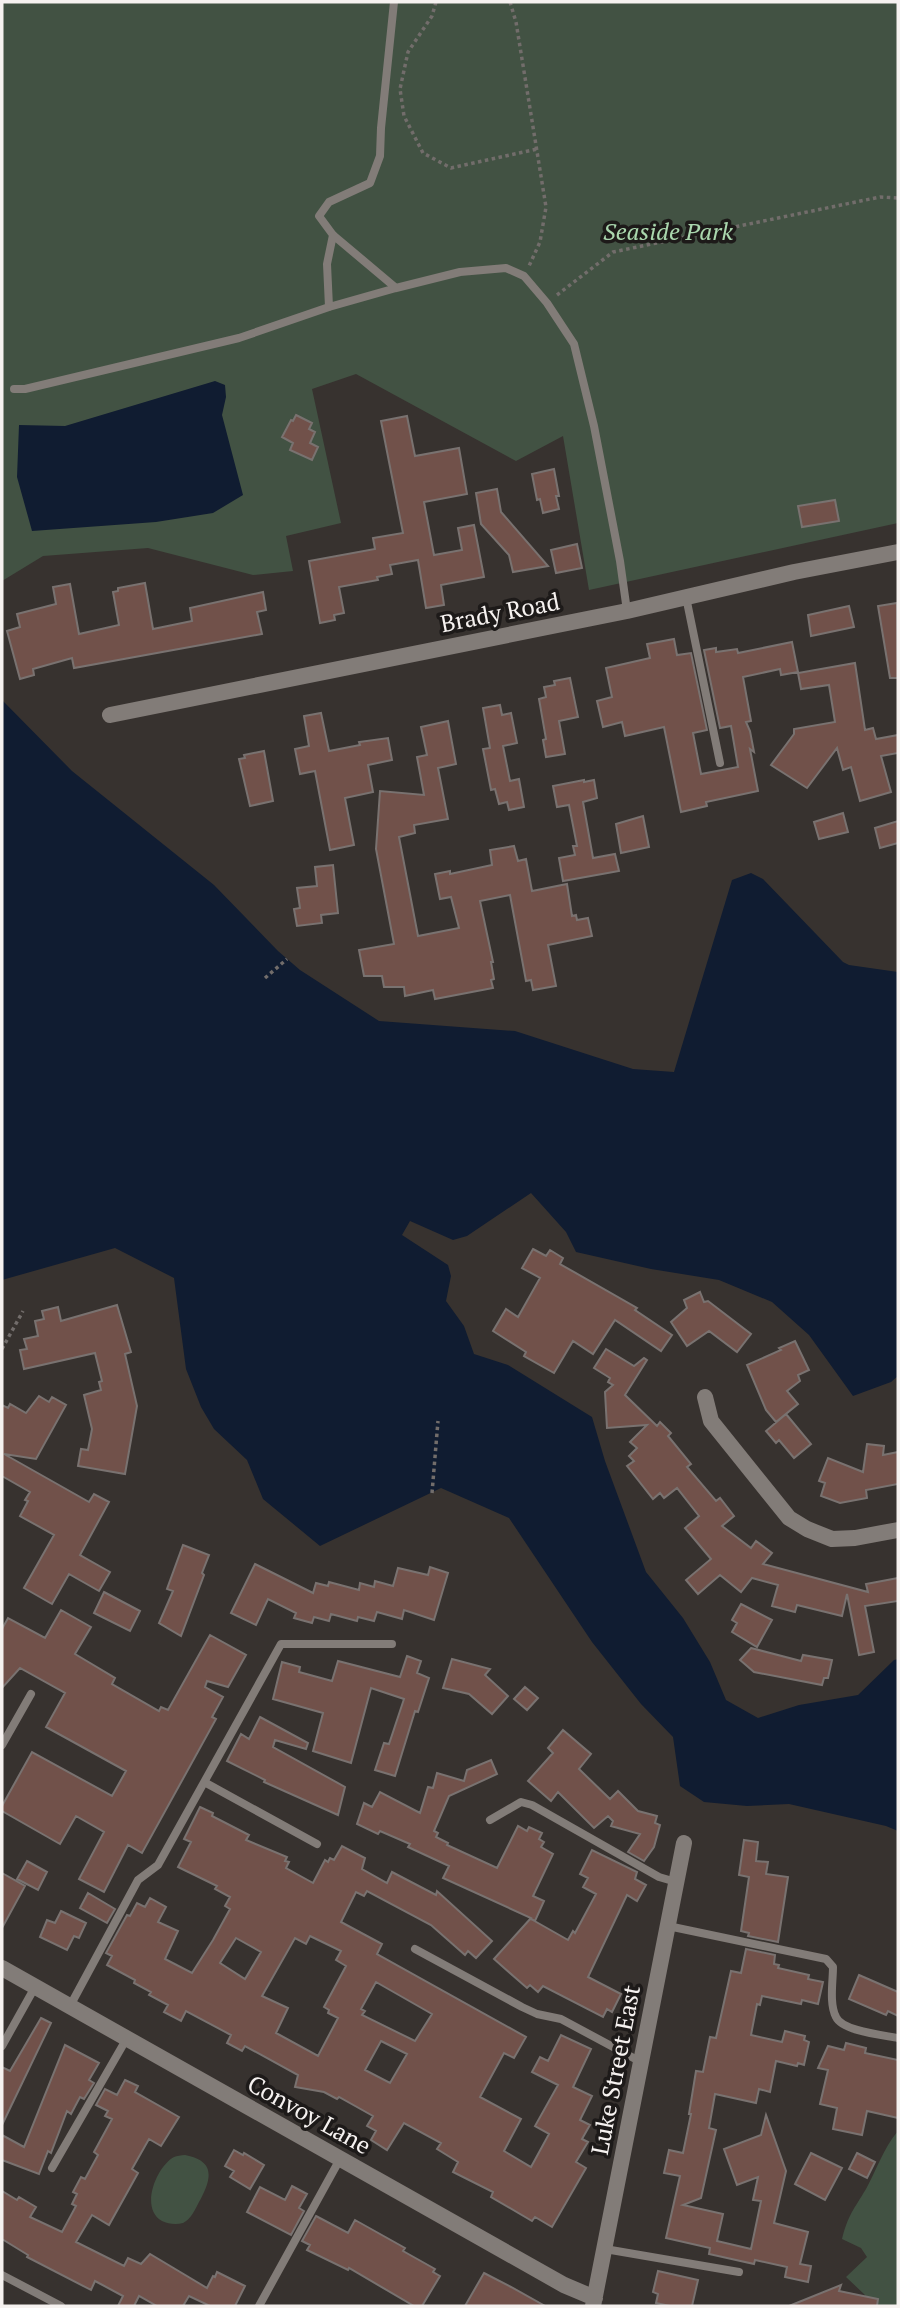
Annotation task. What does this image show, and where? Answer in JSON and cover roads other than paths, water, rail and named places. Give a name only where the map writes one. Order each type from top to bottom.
[{"type":"street","name":"Brady Road","points":[[110,715],[627,611],[898,552]]},
{"type":"street","points":[[705,1398],[711,1421],[789,1518],[807,1530],[832,1539],[855,1538],[898,1530]]},
{"type":"street","name":"Luke Street East","points":[[594,2302],[684,1843]]},
{"type":"street","name":"Convoy Lane","points":[[2,1968],[594,2302]]},
{"type":"lane","points":[[394,2],[380,156],[370,183],[329,202],[319,216],[333,235],[396,288]]},
{"type":"lane","points":[[329,307],[327,264],[333,235]]},
{"type":"lane","points":[[14,389],[25,390],[239,338],[329,307],[460,272],[506,268],[524,276],[547,303],[574,344],[594,426],[627,611]]},
{"type":"lane","points":[[686,597],[720,763]]},
{"type":"lane","points":[[69,2006],[138,1881],[158,1865],[281,1644],[392,1644]]},
{"type":"lane","points":[[2,1745],[32,1694]]},
{"type":"lane","points":[[206,1783],[317,1844]]},
{"type":"lane","points":[[490,1820],[521,1802],[532,1805],[659,1877],[676,1882]]},
{"type":"lane","points":[[667,1926],[826,1959],[833,1967],[834,2010],[838,2021],[846,2027],[898,2038]]},
{"type":"lane","points":[[415,1949],[522,2007],[537,2014],[561,2019],[641,2062]]},
{"type":"lane","points":[[2,2046],[35,1987]]},
{"type":"lane","points":[[52,2168],[127,2038]]},
{"type":"lane","points":[[259,2306],[340,2159]]},
{"type":"lane","points":[[605,2249],[739,2272]]},
{"type":"lane","points":[[2,2275],[61,2306]]},
{"type":"water","points":[[215,381],[225,385],[226,397],[222,415],[243,495],[213,513],[156,522],[32,531],[17,477],[19,425],[65,426]]},
{"type":"water","points":[[2,700],[72,771],[214,885],[300,970],[379,1021],[515,1031],[633,1069],[674,1072],[732,880],[751,873],[763,879],[843,962],[898,972],[898,1376],[891,1382],[853,1396],[809,1335],[772,1302],[719,1280],[651,1269],[576,1252],[566,1232],[531,1193],[467,1236],[453,1240],[410,1221],[402,1235],[448,1265],[451,1276],[446,1301],[464,1326],[474,1354],[508,1365],[592,1417],[605,1461],[646,1572],[683,1618],[710,1662],[726,1700],[758,1718],[799,1705],[858,1695],[898,1659],[898,1831],[789,1804],[747,1806],[704,1802],[680,1786],[673,1737],[641,1704],[592,1642],[509,1518],[441,1488],[320,1546],[263,1499],[247,1460],[214,1429],[201,1407],[186,1369],[174,1278],[115,1248],[2,1280]]},
{"type":"park label","name":"Seaside Park","points":[[668,232]]}]
